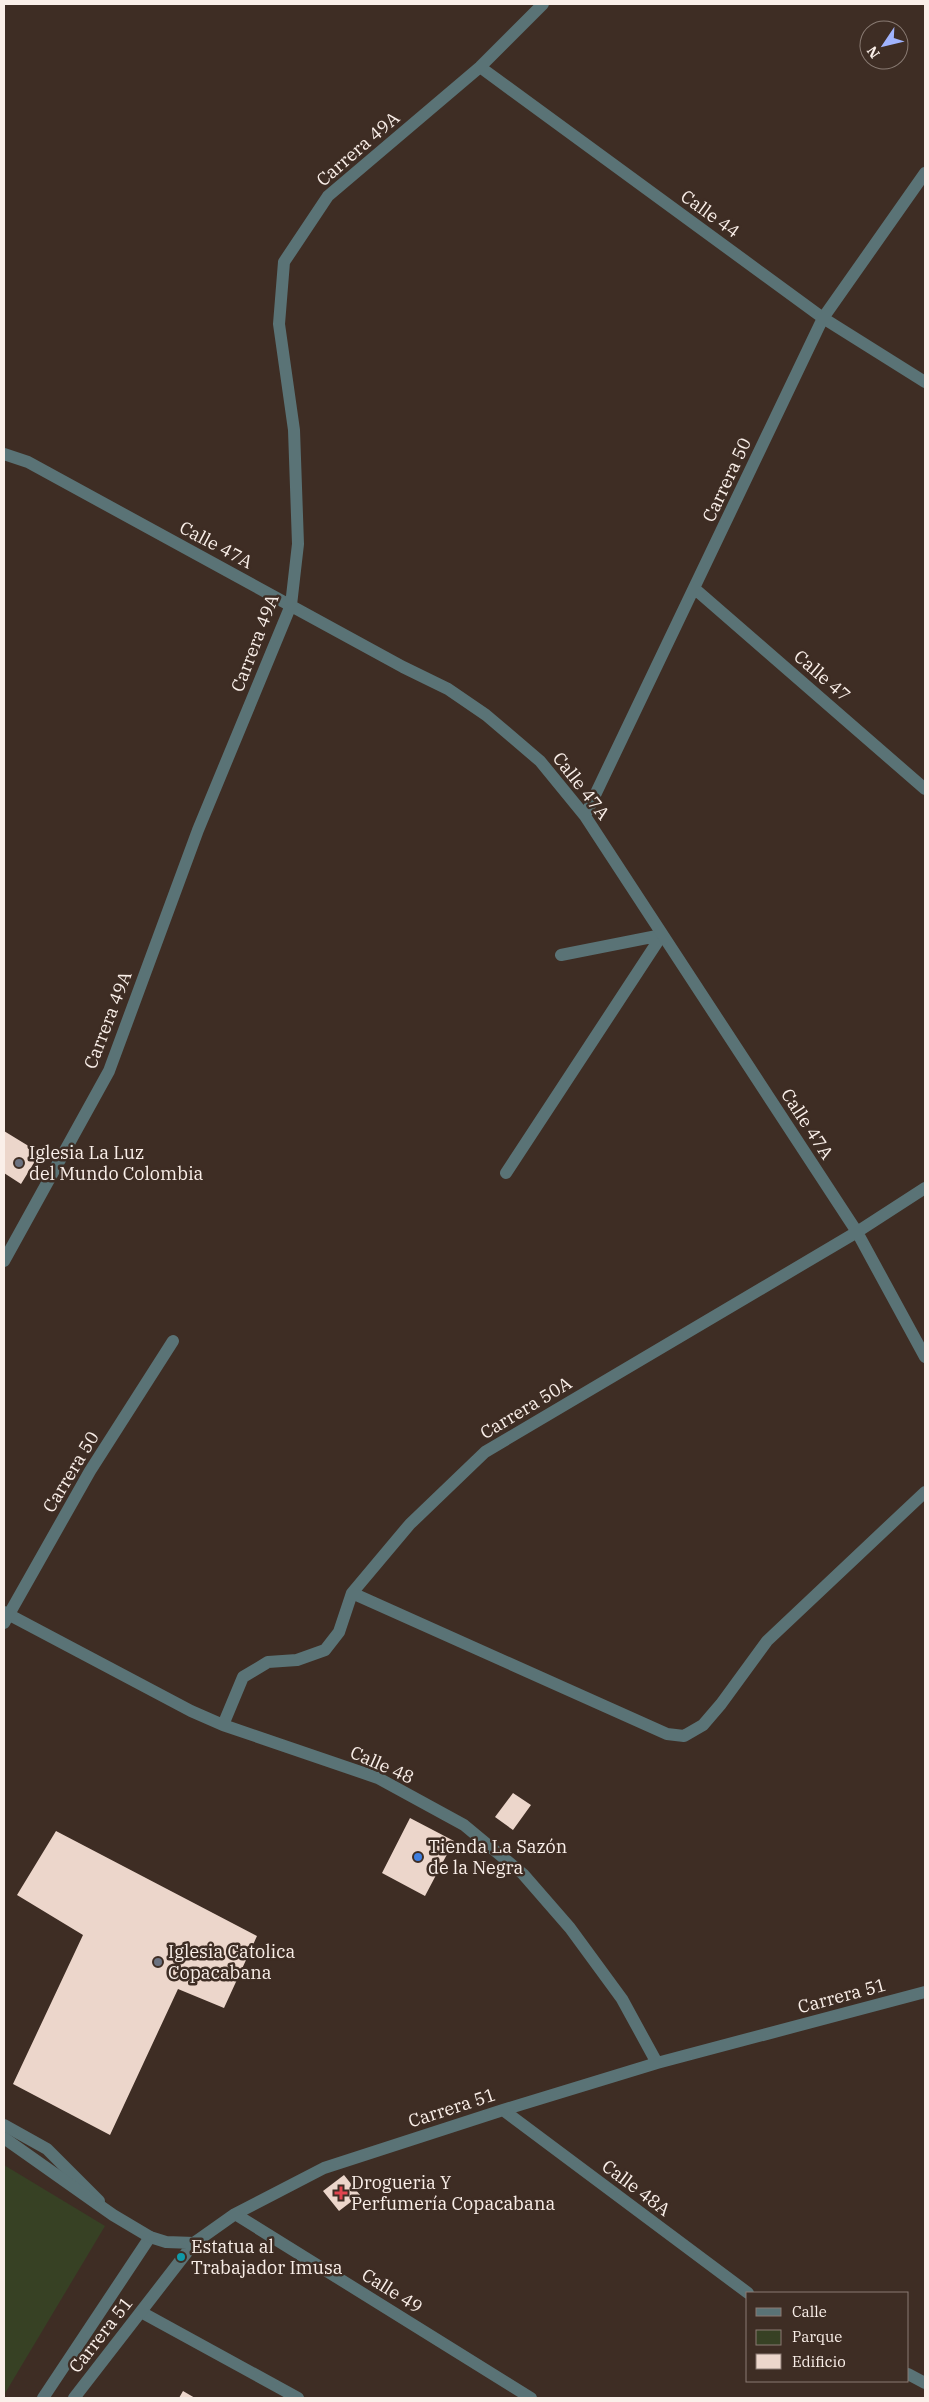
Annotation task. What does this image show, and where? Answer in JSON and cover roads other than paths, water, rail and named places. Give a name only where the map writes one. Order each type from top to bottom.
[{"type":"street","name":"Carrera 49A","points":[[4,1261],[109,1071],[198,830],[291,605],[298,544],[294,430],[280,324],[284,262],[328,196],[480,67],[542,4]]},
{"type":"street","name":"Calle 44","points":[[480,67],[824,318],[925,382]]},
{"type":"street","name":"Carrera 50","points":[[585,816],[824,318],[925,173]]},
{"type":"street","name":"Calle 47A","points":[[4,454],[28,462],[402,667],[448,690],[486,715],[540,761],[585,816],[857,1232],[925,1357]]},
{"type":"street","name":"Calle 47","points":[[695,589],[925,789]]},
{"type":"street","points":[[561,955],[662,935]]},
{"type":"street","points":[[506,1173],[662,935]]},
{"type":"street","name":"Carrera 50A","points":[[222,1725],[243,1677],[268,1662],[297,1660],[325,1650],[339,1632],[352,1593],[410,1524],[485,1452],[857,1232],[925,1188]]},
{"type":"street","name":"Carrera 50","points":[[5,1617],[90,1471],[172,1341]]},
{"type":"street","points":[[352,1593],[668,1734],[684,1736],[703,1725],[721,1704],[767,1641],[925,1492]]},
{"type":"street","name":"Calle 48","points":[[5,1617],[222,1725],[378,1778],[464,1825],[523,1874],[570,1928],[622,1998],[657,2064]]},
{"type":"street","name":"Carrera 51","points":[[74,2398],[194,2243],[235,2214],[324,2168],[503,2110],[657,2064],[925,1992]]},
{"type":"street","name":"Calle 48A","points":[[503,2110],[747,2292]]},
{"type":"street","points":[[4,2125],[47,2149],[113,2215]]},
{"type":"street","points":[[4,2138],[113,2215],[150,2237],[166,2242],[194,2243]]},
{"type":"street","name":"Calle 49","points":[[235,2214],[531,2398]]},
{"type":"street","points":[[42,2398],[150,2237]]},
{"type":"street","points":[[141,2312],[298,2398]]},
{"type":"street","points":[[909,2375],[925,2383]]},
{"type":"place","name":"Iglesia La Luz del Mundo Colombia","points":[[19,1163]]},
{"type":"place","name":"Tienda La Sazón de la Negra","points":[[418,1857]]},
{"type":"place","name":"Iglesia Catolica Copacabana","points":[[158,1962]]},
{"type":"place","name":"Drogueria Y Perfumería Copacabana","points":[[341,2193]]},
{"type":"place","name":"Estatua al Trabajador Imusa","points":[[181,2257]]}]
